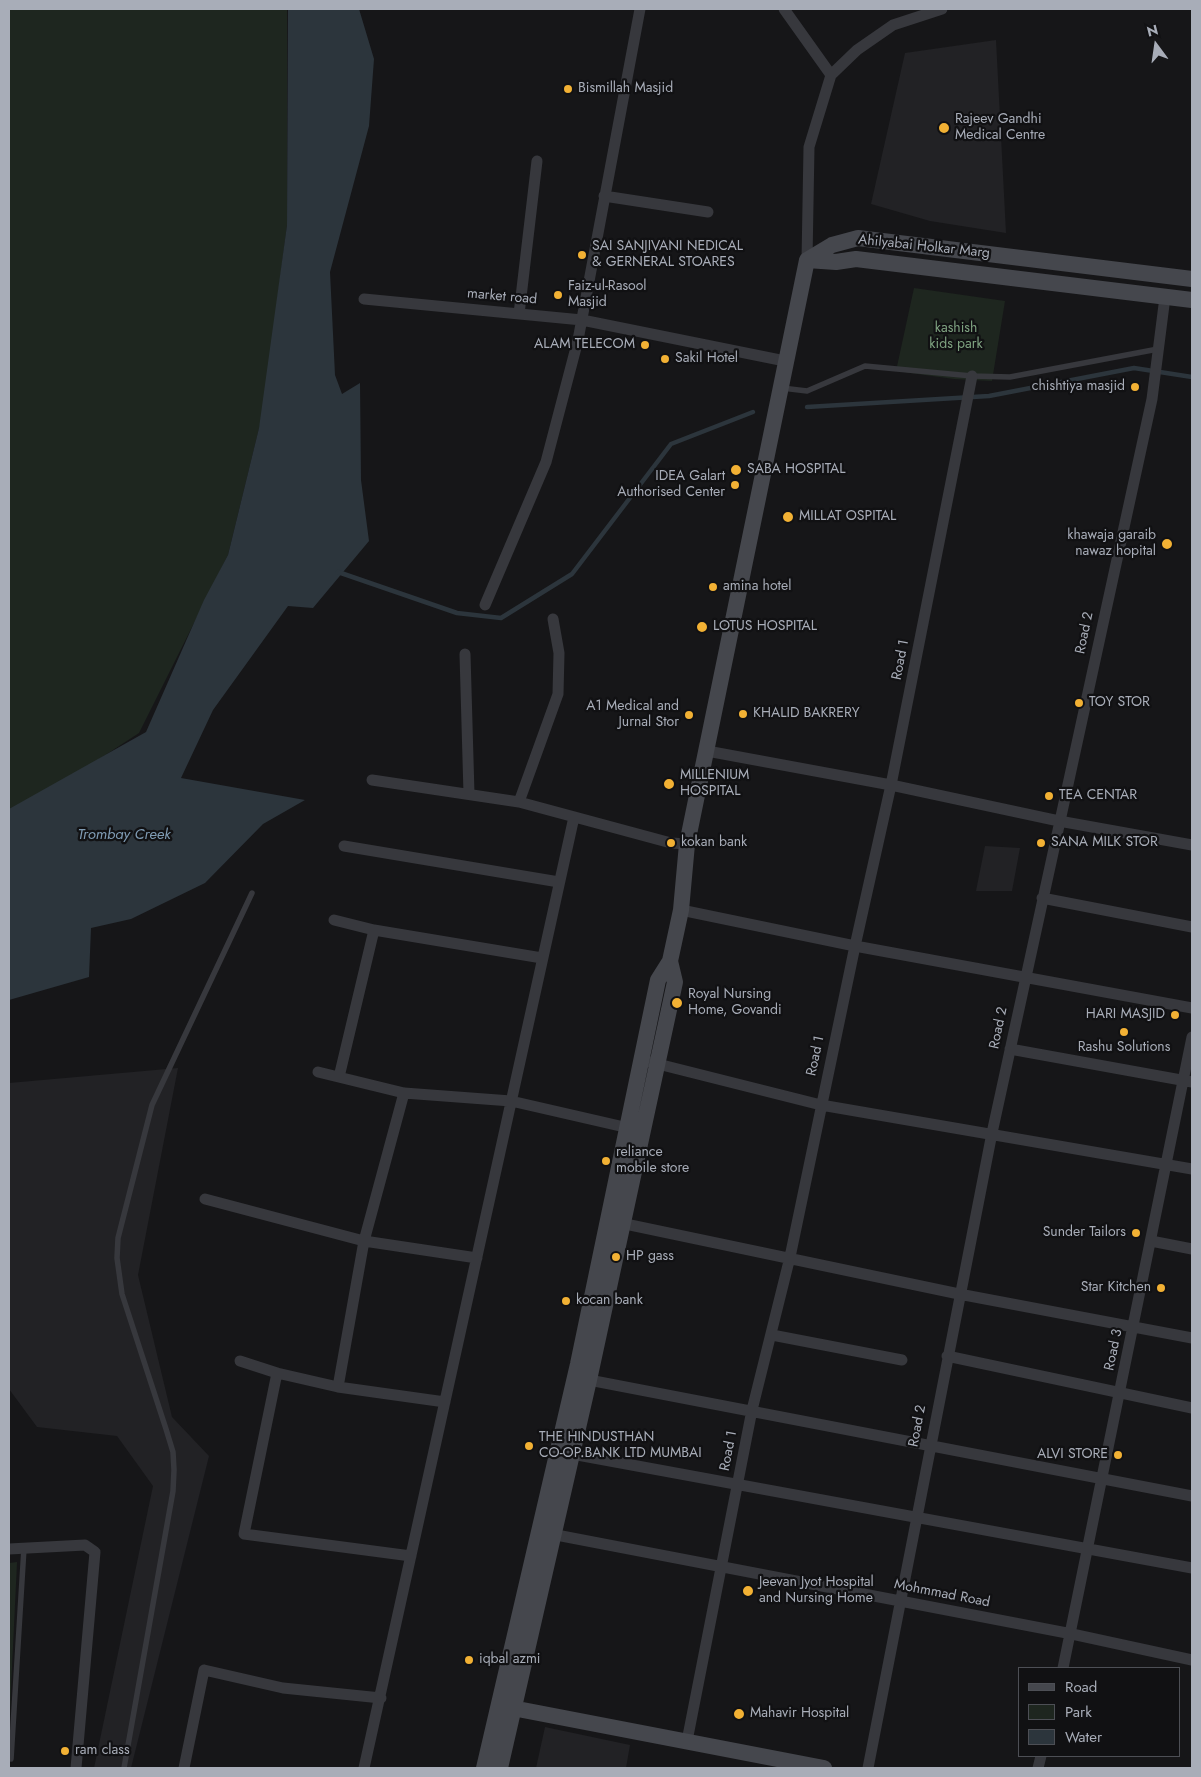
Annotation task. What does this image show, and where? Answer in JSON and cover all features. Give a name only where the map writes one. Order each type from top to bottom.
[{"type":"street","points":[[485,605],[546,462],[582,320],[640,9]]},
{"type":"street","points":[[784,9],[831,75]]},
{"type":"street","points":[[484,1768],[505,1707],[546,1533],[578,1364],[614,1222],[649,1061],[674,982],[670,961],[681,910],[687,844],[807,260],[809,147],[831,75],[856,50],[892,25],[942,9]]},
{"type":"street","points":[[519,314],[537,161]]},
{"type":"street","points":[[604,196],[708,212]]},
{"type":"street","name":"Ahilyabai Holkar Marg","points":[[807,260],[832,245],[858,238],[1192,279]]},
{"type":"street","name":"Ahilyabai Holkar Marg","points":[[807,260],[836,262],[856,259],[1192,300]]},
{"type":"street","name":"Road 2","points":[[868,1768],[929,1446],[992,1133],[1152,399],[1165,296]]},
{"type":"street","name":"market road","points":[[364,300],[582,320],[785,361]]},
{"type":"street","name":"Road 1","points":[[687,1741],[752,1410],[772,1336],[790,1257],[855,946],[891,785],[972,376]]},
{"type":"street","points":[[520,802],[558,694],[559,653],[553,619]]},
{"type":"street","points":[[466,654],[469,794]]},
{"type":"street","points":[[707,751],[891,785],[1059,821],[1192,845]]},
{"type":"street","points":[[372,780],[520,802],[671,842],[687,844]]},
{"type":"street","points":[[364,1768],[381,1698],[574,817]]},
{"type":"street","points":[[344,846],[559,882]]},
{"type":"street","points":[[1042,898],[1192,927]]},
{"type":"street","points":[[681,910],[1025,979],[1192,1008]]},
{"type":"street","points":[[334,920],[374,930],[542,958]]},
{"type":"street","points":[[339,1077],[374,930]]},
{"type":"street","name":"Road 3","points":[[1063,1667],[1072,1634],[1167,1164],[1188,1081],[1192,1037]]},
{"type":"street","points":[[1010,1049],[1188,1081]]},
{"type":"street","points":[[649,1061],[821,1105],[1192,1168]]},
{"type":"street","points":[[318,1072],[404,1093],[511,1101],[635,1129]]},
{"type":"street","points":[[338,1387],[364,1241],[404,1093]]},
{"type":"street","points":[[205,1199],[364,1241],[476,1258]]},
{"type":"street","points":[[614,1222],[790,1257],[959,1294],[1192,1338]]},
{"type":"street","points":[[546,1533],[572,1454],[589,1380],[614,1222]]},
{"type":"street","points":[[1151,1241],[1192,1249]]},
{"type":"street","points":[[772,1336],[902,1360]]},
{"type":"street","points":[[947,1356],[1192,1408]]},
{"type":"street","points":[[240,1361],[277,1373],[338,1387],[445,1402]]},
{"type":"street","points":[[277,1373],[244,1534],[411,1556]]},
{"type":"street","points":[[589,1380],[1192,1496]]},
{"type":"street","points":[[572,1454],[737,1486],[1192,1568]]},
{"type":"street","name":"Mohmmad Road","points":[[546,1533],[1072,1634],[1192,1660]]},
{"type":"street","points":[[9,1549],[85,1545],[95,1552],[76,1768]]},
{"type":"street","points":[[184,1768],[204,1670],[283,1688],[381,1698]]},
{"type":"street","points":[[505,1707],[824,1768]]},
{"type":"street","points":[[500,1768],[505,1707]]},
{"type":"lane","points":[[780,388],[807,391],[865,366],[972,376],[1010,377],[1158,349]]},
{"type":"lane","points":[[124,1768],[173,1491],[174,1470],[173,1452],[122,1294],[117,1258],[118,1238],[152,1105],[252,892]]},
{"type":"lane","points":[[11,1759],[24,1548]]},
{"type":"shaded area","name":"Rajeev Gandhi Medical Centre","points":[[996,40],[1006,233],[930,221],[871,204],[905,53]]},
{"type":"shaded area","points":[[985,846],[1020,848],[1012,891],[976,891]]},
{"type":"shaded area","points":[[178,1068],[138,1275],[172,1417],[209,1456],[131,1768],[94,1768],[153,1486],[117,1436],[37,1427],[9,1389],[9,1083]]},
{"type":"shaded area","points":[[545,1727],[630,1745],[626,1768],[536,1768]]},
{"type":"green space","points":[[9,9],[287,9],[287,225],[263,412],[228,555],[139,733],[9,818]]},
{"type":"green space","name":"kashish kids park","points":[[914,288],[1005,301],[992,381],[954,379],[896,371]]},
{"type":"green space","points":[[9,1563],[17,1563],[9,1730]]},
{"type":"water","name":"Trombay Creek","points":[[288,9],[359,9],[374,59],[369,126],[330,272],[335,375],[342,394],[360,383],[361,480],[369,541],[313,608],[288,606],[213,710],[181,778],[305,800],[263,824],[205,883],[131,919],[91,928],[89,977],[9,1000],[9,809],[146,732],[204,600],[228,555],[259,428],[287,225]]},
{"type":"waterway","points":[[807,407],[989,396],[1134,368],[1192,377]]},
{"type":"waterway","points":[[338,572],[457,613],[501,618],[572,574],[671,444],[753,412]]},
{"type":"place","name":"Bismillah Masjid","points":[[568,89]]},
{"type":"place","name":"Rajeev Gandhi Medical Centre","points":[[944,128]]},
{"type":"place","name":"SAI SANJIVANI NEDICAL & GERNERAL STOARES","points":[[582,255]]},
{"type":"place","name":"Faiz-ul-Rasool Masjid","points":[[558,295]]},
{"type":"place","name":"ALAM TELECOM","points":[[645,345]]},
{"type":"place","name":"Sakil Hotel","points":[[665,359]]},
{"type":"place","name":"chishtiya masjid","points":[[1135,387]]},
{"type":"place","name":"SABA HOSPITAL","points":[[736,470]]},
{"type":"place","name":"IDEA Galart Authorised Center","points":[[735,485]]},
{"type":"place","name":"MILLAT OSPITAL","points":[[788,517]]},
{"type":"place","name":"khawaja garaib nawaz hopital","points":[[1167,544]]},
{"type":"place","name":"amina hotel","points":[[713,587]]},
{"type":"place","name":"LOTUS HOSPITAL","points":[[702,627]]},
{"type":"place","name":"TOY STOR","points":[[1079,703]]},
{"type":"place","name":"KHALID BAKRERY","points":[[743,714]]},
{"type":"place","name":"A1 Medical and Jurnal Stor","points":[[689,715]]},
{"type":"place","name":"MILLENIUM HOSPITAL","points":[[669,784]]},
{"type":"place","name":"TEA CENTAR","points":[[1049,796]]},
{"type":"place","name":"kokan bank","points":[[671,843]]},
{"type":"place","name":"SANA MILK STOR","points":[[1041,843]]},
{"type":"place","name":"Royal Nursing Home, Govandi","points":[[677,1003]]},
{"type":"place","name":"HARI MASJID","points":[[1175,1015]]},
{"type":"place","name":"Rashu Solutions","points":[[1124,1032]]},
{"type":"place","name":"reliance mobile store","points":[[606,1161]]},
{"type":"place","name":"Sunder Tailors","points":[[1136,1233]]},
{"type":"place","name":"HP gass","points":[[616,1257]]},
{"type":"place","name":"Star Kitchen","points":[[1161,1288]]},
{"type":"place","name":"kocan bank","points":[[566,1301]]},
{"type":"place","name":"THE HINDUSTHAN CO-OP.BANK LTD MUMBAI","points":[[529,1446]]},
{"type":"place","name":"ALVI STORE","points":[[1118,1455]]},
{"type":"place","name":"Jeevan Jyot Hospital and Nursing Home","points":[[748,1591]]},
{"type":"place","name":"iqbal azmi","points":[[469,1660]]},
{"type":"place","name":"Mahavir Hospital","points":[[739,1714]]},
{"type":"place","name":"ram class","points":[[65,1751]]}]
